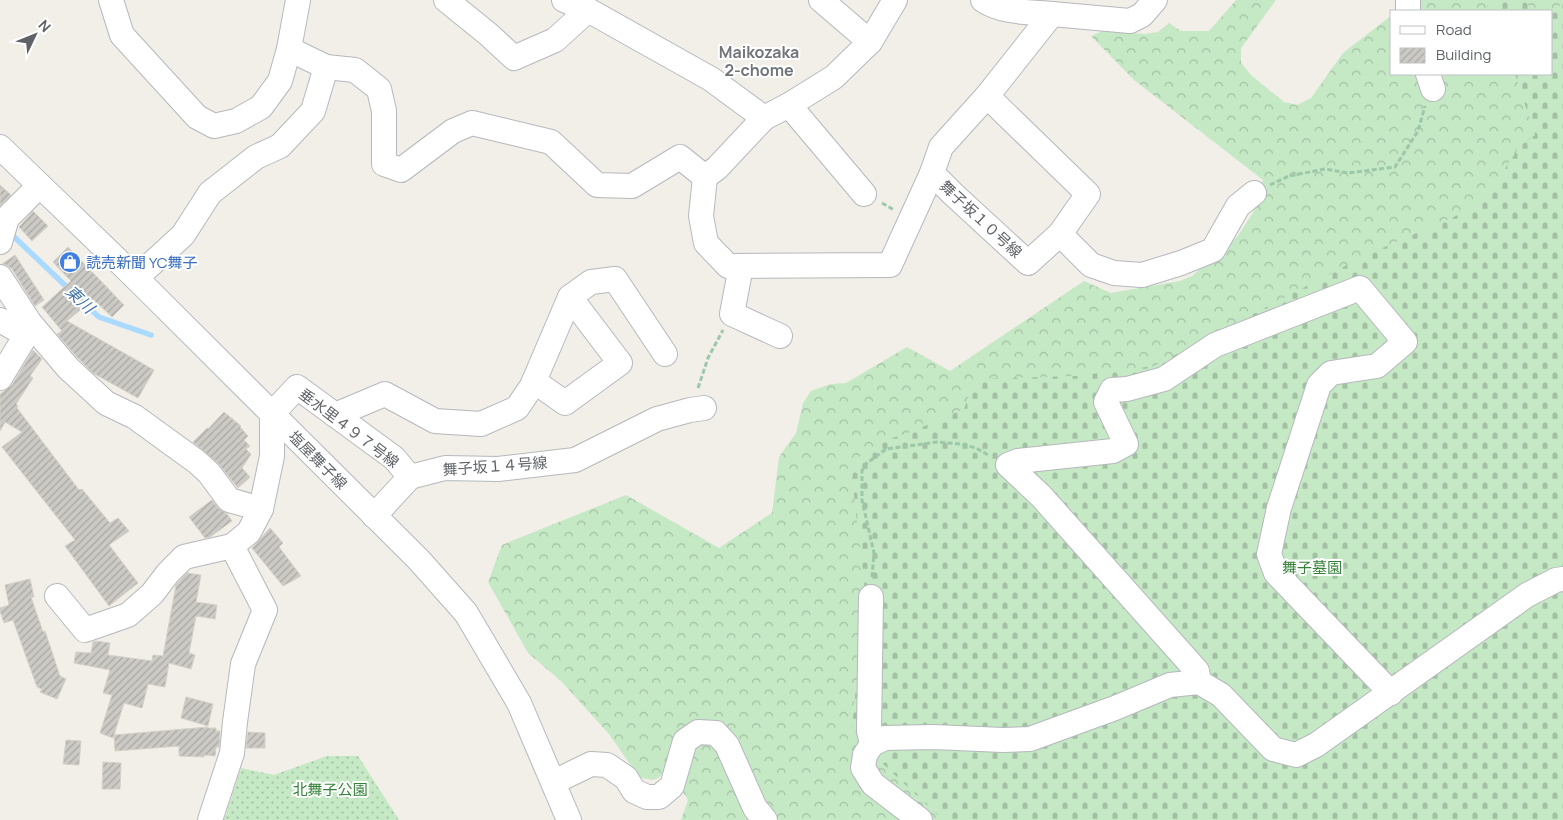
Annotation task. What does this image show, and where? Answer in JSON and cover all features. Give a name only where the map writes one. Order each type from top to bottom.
[{"type":"street","points":[[111,0],[122,35],[197,117],[214,126],[236,121],[262,107],[280,81],[298,0]]},
{"type":"street","points":[[446,0],[514,58],[555,40],[588,10]]},
{"type":"street","points":[[564,0],[588,10],[711,79],[764,118]]},
{"type":"street","points":[[821,0],[870,42]]},
{"type":"street","points":[[288,49],[326,67],[355,70],[379,89],[384,111],[384,164],[401,170],[453,130],[472,123],[551,142],[597,185],[632,186],[680,157],[705,177],[717,168],[764,118],[834,77],[870,42],[895,0]]},
{"type":"street","points":[[983,0],[1005,9],[1130,20],[1142,15],[1155,0]]},
{"type":"street","points":[[932,173],[941,148],[987,96],[1052,14]]},
{"type":"street","points":[[136,278],[183,235],[210,193],[256,157],[280,146],[312,111],[326,67]]},
{"type":"street","name":"舞子坂１０号線","points":[[705,177],[701,216],[706,243],[728,266],[890,264],[932,173],[1028,263],[1060,234],[1088,194],[987,96]]},
{"type":"street","points":[[788,105],[864,194]]},
{"type":"street","name":"塩屋舞子線","points":[[0,148],[136,278],[419,560],[466,613],[519,703],[569,820]]},
{"type":"street","points":[[3,231],[39,186]]},
{"type":"street","points":[[1060,234],[1090,265],[1114,274],[1142,275],[1181,263],[1213,250],[1238,206],[1254,193]]},
{"type":"street","points":[[741,266],[732,314],[780,336]]},
{"type":"street","points":[[0,277],[30,323],[68,368],[106,403],[135,417],[197,462],[209,473],[229,500],[261,509]]},
{"type":"street","points":[[335,415],[385,394],[435,421],[481,424],[517,408],[534,381],[570,297],[590,282],[615,279],[665,354]]},
{"type":"street","points":[[1199,682],[1197,671],[1041,496],[1009,466],[1018,461],[1113,450],[1126,444],[1106,402],[1112,390],[1127,389],[1164,379],[1215,345],[1360,288],[1405,342],[1377,366],[1331,373],[1319,385],[1279,508],[1269,554],[1276,573],[1391,693]]},
{"type":"street","points":[[534,381],[565,403],[620,363],[570,297]]},
{"type":"street","points":[[0,320],[26,334],[0,378]]},
{"type":"street","name":"垂水里４９７号線","points":[[272,414],[297,387],[394,458],[410,477],[374,516]]},
{"type":"street","name":"舞子坂１４号線","points":[[410,477],[444,468],[498,469],[575,460],[657,419],[697,409]]},
{"type":"street","points":[[57,596],[85,630],[128,615],[152,594],[168,572],[184,557],[232,546],[249,532],[261,509],[272,456],[272,414]]},
{"type":"street","points":[[210,820],[232,753],[243,664],[265,610],[232,546]]},
{"type":"street","points":[[920,820],[873,784],[863,768],[865,755],[872,744],[885,738],[1030,739],[1115,708],[1170,684],[1199,682],[1221,695],[1273,748],[1296,755],[1316,745],[1527,595],[1556,580],[1563,579]]},
{"type":"street","points":[[871,597],[869,731],[872,744]]},
{"type":"street","points":[[554,782],[591,764],[607,765],[626,778],[634,790],[647,797],[659,797],[672,786],[685,741],[698,732],[716,733],[727,745],[755,808],[765,820]]},
{"type":"path","points":[[1254,193],[1289,176],[1325,169],[1348,173],[1395,167],[1418,131],[1430,82]]},
{"type":"path","points":[[864,194],[911,218]]},
{"type":"path","points":[[697,409],[708,358],[732,314]]},
{"type":"path","points":[[871,597],[874,554],[862,500],[862,471],[867,463],[886,449],[937,442],[960,444],[976,448],[1009,466]]},
{"type":"green space","name":"舞子墓園","points":[[1236,0],[1276,0],[1241,48],[1241,63],[1251,75],[1284,102],[1297,105],[1311,98],[1343,53],[1390,17],[1390,75],[1553,75],[1553,10],[1398,10],[1404,0],[1563,0],[1563,820],[681,820],[688,800],[668,768],[661,776],[653,780],[639,777],[609,734],[561,681],[528,653],[488,582],[502,545],[626,495],[719,548],[772,513],[779,457],[796,433],[803,403],[811,391],[831,384],[846,383],[907,347],[950,371],[1084,281],[1111,293],[1180,281],[1192,276],[1237,237],[1253,213],[1263,180],[1134,80],[1091,36],[1103,31],[1145,34],[1158,32],[1169,23],[1181,31],[1209,31]]},
{"type":"green space","points":[[1494,0],[1523,0],[1534,10],[1489,10],[1487,6]]},
{"type":"green space","name":"舞子墓園","points":[[1563,4],[1563,820],[943,820],[881,762],[852,729],[865,591],[852,477],[858,458],[878,442],[906,434],[964,409],[975,379],[1076,376],[1154,366],[1364,256],[1481,205],[1520,146],[1535,135],[1515,75],[1553,75],[1553,10],[1550,10]]},
{"type":"green space","name":"北舞子公園","points":[[327,756],[358,756],[399,820],[224,820],[241,768],[274,775]]},
{"type":"building","points":[[0,185],[11,195],[0,206]]},
{"type":"building","points":[[33,211],[48,226],[32,241],[19,227]]},
{"type":"building","points":[[68,247],[124,305],[112,317],[93,299],[67,321],[154,370],[138,398],[93,373],[57,334],[62,331],[42,307],[71,281],[53,262]]},
{"type":"building","points":[[15,255],[44,300],[35,306],[12,269],[2,264]]},
{"type":"building","points":[[33,350],[42,359],[30,376],[33,378],[16,404],[17,408],[79,490],[82,489],[110,523],[118,518],[129,531],[109,545],[138,583],[109,606],[65,546],[75,540],[2,447],[22,432],[5,422],[0,431],[0,394],[12,385]]},
{"type":"building","points":[[224,412],[241,426],[248,436],[244,440],[250,446],[246,449],[251,454],[242,468],[250,477],[238,488],[218,463],[193,442]]},
{"type":"building","points":[[212,500],[232,521],[210,537],[205,538],[189,517]]},
{"type":"building","points":[[270,528],[283,543],[279,547],[301,576],[283,586],[252,548]]},
{"type":"building","points":[[187,573],[201,575],[196,602],[217,605],[215,619],[196,616],[189,653],[195,655],[191,669],[169,663],[165,687],[148,684],[142,708],[124,703],[113,738],[100,733],[112,695],[103,693],[110,670],[74,663],[76,652],[91,653],[93,642],[96,641],[110,643],[108,655],[152,661],[153,655],[163,656],[176,585]]},
{"type":"building","points":[[30,579],[34,597],[31,597],[43,632],[45,631],[60,676],[66,679],[57,699],[40,692],[42,689],[37,687],[13,620],[4,623],[0,611],[0,608],[9,605],[5,585]]},
{"type":"building","points":[[186,697],[213,704],[208,726],[181,718]]},
{"type":"building","points":[[208,727],[216,728],[216,731],[220,731],[219,747],[216,747],[215,756],[179,756],[179,746],[115,751],[114,735]]},
{"type":"building","points":[[248,732],[265,733],[265,748],[246,748]]},
{"type":"building","points":[[66,740],[81,741],[79,765],[63,764]]},
{"type":"building","points":[[103,762],[121,763],[120,789],[102,789]]},
{"type":"waterway","name":"東川","points":[[10,233],[70,290]]},
{"type":"waterway","name":"東川","points":[[80,300],[99,317],[151,335]]},
{"type":"place","name":"読売新聞 YC舞子","points":[[70,262]]},
{"type":"district","name":"Maikozaka 2-chome","points":[[759,61]]}]
